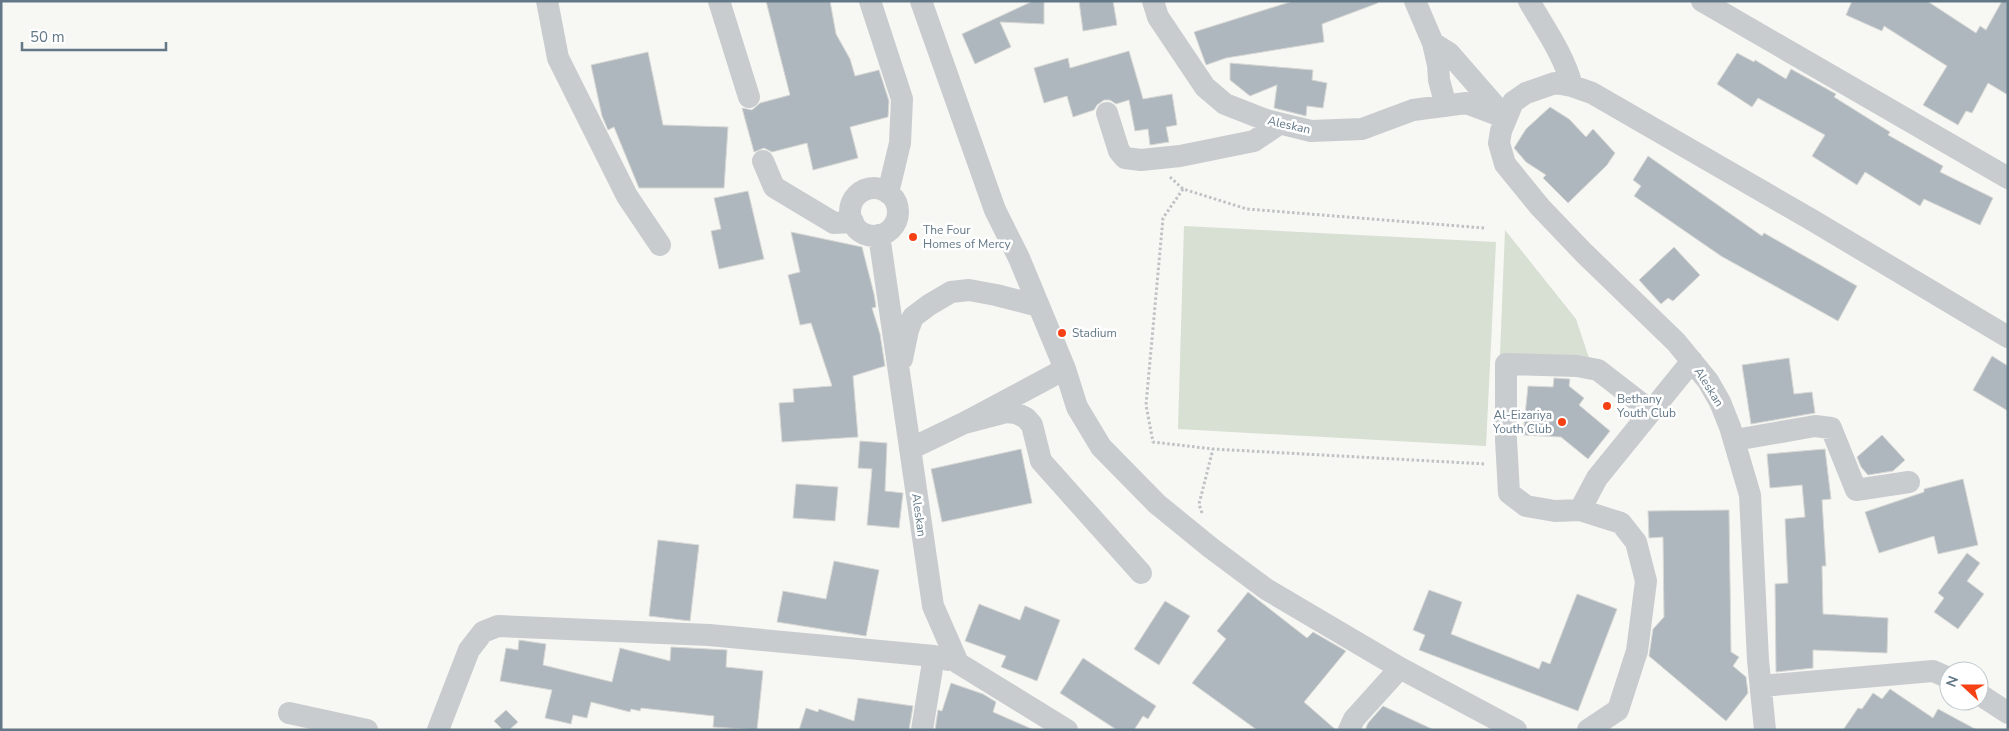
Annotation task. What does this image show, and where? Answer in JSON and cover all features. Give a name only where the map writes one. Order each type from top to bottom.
[{"type":"street","points":[[548,1],[558,58],[627,196],[660,245]]},
{"type":"street","points":[[719,1],[749,97]]},
{"type":"street","points":[[870,1],[902,99],[900,143],[888,193]]},
{"type":"street","points":[[921,1],[995,210],[1019,258],[1039,306],[1077,408],[1101,447],[1157,504],[1266,589],[1400,668],[1516,730]]},
{"type":"street","name":"Aleskan","points":[[1153,1],[1158,17],[1205,87],[1225,104],[1266,120],[1312,131],[1362,129],[1412,110],[1466,103],[1506,118]]},
{"type":"street","points":[[1415,1],[1432,43],[1446,106]]},
{"type":"street","points":[[1529,1],[1559,51],[1572,86]]},
{"type":"street","points":[[1702,1],[2008,178]]},
{"type":"street","points":[[1432,43],[1449,53],[1506,118]]},
{"type":"street","name":"Aleskan","points":[[1765,730],[1750,495],[1735,440],[1720,402],[1708,381],[1676,342],[1540,208],[1505,164],[1499,143],[1501,131],[1512,102],[1526,93],[1554,83],[1572,86],[1600,97],[2008,337]]},
{"type":"street","points":[[1106,113],[1119,151],[1124,158],[1180,156],[1254,141],[1279,124]]},
{"type":"street","points":[[763,161],[774,188],[834,223],[853,222]]},
{"type":"street","points":[[874,188],[888,193],[897,206],[896,221],[886,233],[878,235],[863,233],[853,222],[851,207],[859,194],[874,188]]},
{"type":"street","name":"Aleskan","points":[[878,235],[933,606],[958,663]]},
{"type":"street","points":[[899,376],[908,330],[913,317],[951,292],[969,290],[1039,306]]},
{"type":"street","points":[[1580,510],[1597,478],[1692,360]]},
{"type":"street","points":[[1588,730],[1618,710],[1637,651],[1646,581],[1636,542],[1620,523],[1580,510],[1555,511],[1526,506],[1510,494],[1506,440],[1506,364],[1577,366],[1598,370],[1651,411]]},
{"type":"street","points":[[910,449],[964,423],[1064,370]]},
{"type":"street","points":[[964,423],[1006,412],[1016,413],[1026,418],[1032,425],[1041,461],[1141,573]]},
{"type":"street","points":[[1735,440],[1815,426],[1831,428],[1856,490],[1910,482]]},
{"type":"street","points":[[438,730],[469,650],[483,632],[498,626],[709,635],[934,656],[958,663],[1067,730]]},
{"type":"street","points":[[922,730],[934,656]]},
{"type":"street","points":[[1349,730],[1354,719],[1400,668]]},
{"type":"street","points":[[1761,686],[1933,671],[1939,674]]},
{"type":"street","points":[[1989,701],[2008,713]]},
{"type":"street","points":[[289,713],[367,730]]},
{"type":"path","points":[[1152,158],[1182,189],[1248,209],[1484,228]]},
{"type":"path","points":[[1182,189],[1163,218],[1146,405],[1153,442],[1213,449],[1486,464]]},
{"type":"path","points":[[1211,548],[1200,504],[1213,449]]},
{"type":"shaded area","points":[[1184,226],[1496,242],[1486,446],[1178,429]]},
{"type":"shaded area","points":[[1505,230],[1576,319],[1590,361],[1500,355]]},
{"type":"building","points":[[766,1],[830,1],[836,34],[850,59],[855,76],[879,70],[889,101],[888,117],[850,127],[858,158],[813,170],[807,143],[772,152],[764,148],[754,152],[742,108],[752,110],[760,103],[790,95]]},
{"type":"building","points":[[1033,1],[1044,1],[1044,24],[1000,22],[1011,47],[975,64],[962,34]]},
{"type":"building","points":[[1079,1],[1113,1],[1117,25],[1083,31]]},
{"type":"building","points":[[1293,1],[1377,1],[1378,3],[1322,24],[1324,42],[1226,58],[1206,65],[1194,32]]},
{"type":"building","points":[[1852,1],[1927,1],[1976,33],[1980,26],[1986,30],[2002,1],[2008,1],[2008,95],[1988,83],[1972,113],[1966,111],[1958,125],[1923,105],[1947,66],[1884,26],[1882,31],[1846,15]]},
{"type":"building","points":[[1129,51],[1143,99],[1172,94],[1177,125],[1166,127],[1169,142],[1150,145],[1148,129],[1135,131],[1129,100],[1116,104],[1110,100],[1104,100],[1094,110],[1073,117],[1067,96],[1044,103],[1034,68],[1068,58],[1070,68]]},
{"type":"building","points":[[648,52],[663,125],[728,127],[724,188],[639,188],[614,127],[608,130],[602,116],[591,65]]},
{"type":"building","points":[[1737,53],[1754,62],[1755,60],[1786,79],[1791,69],[1836,94],[1834,97],[1890,132],[1888,135],[1943,166],[1940,172],[1993,198],[1980,225],[1924,199],[1920,206],[1865,172],[1857,185],[1812,156],[1825,135],[1758,98],[1752,107],[1717,84]]},
{"type":"building","points":[[1230,63],[1313,70],[1312,80],[1327,83],[1323,108],[1307,106],[1306,116],[1274,108],[1277,85],[1250,96],[1230,80]]},
{"type":"building","points":[[1550,107],[1569,119],[1586,137],[1593,129],[1615,153],[1607,165],[1568,203],[1543,178],[1546,175],[1526,162],[1514,148],[1526,129]]},
{"type":"building","points":[[1648,156],[1762,236],[1764,233],[1857,286],[1838,321],[1721,256],[1634,196],[1641,186],[1633,180]]},
{"type":"building","points":[[748,191],[764,259],[719,269],[711,231],[721,229],[714,198]]},
{"type":"building","points":[[791,232],[862,247],[874,294],[876,307],[872,308],[880,334],[885,366],[853,376],[858,437],[782,442],[779,403],[794,402],[793,389],[832,386],[811,323],[800,325],[788,275],[800,272]]},
{"type":"building","points":[[1674,247],[1700,275],[1673,301],[1668,298],[1661,304],[1639,280]]},
{"type":"building","points":[[1992,356],[2008,366],[2008,411],[1973,390]]},
{"type":"building","points":[[1789,358],[1794,394],[1812,392],[1815,413],[1751,424],[1742,365]]},
{"type":"building","name":"Al-Eizariya Youth Club","points":[[1554,378],[1570,379],[1569,386],[1584,398],[1579,405],[1610,431],[1588,459],[1561,437],[1523,435],[1528,386],[1553,387]]},
{"type":"building","points":[[1882,435],[1905,460],[1893,471],[1868,475],[1861,467],[1857,457]]},
{"type":"building","points":[[860,441],[887,443],[885,491],[903,493],[899,528],[867,525],[872,469],[858,468]]},
{"type":"building","points":[[1021,449],[1032,503],[942,522],[931,469]]},
{"type":"building","points":[[1825,449],[1831,499],[1822,500],[1826,566],[1822,566],[1823,614],[1888,618],[1887,653],[1813,650],[1813,668],[1776,672],[1775,584],[1788,583],[1785,519],[1805,517],[1802,485],[1770,488],[1767,454]]},
{"type":"building","points":[[1963,479],[1978,545],[1938,554],[1934,536],[1879,553],[1865,512],[1924,492],[1924,489]]},
{"type":"building","points":[[796,484],[838,487],[835,521],[793,518]]},
{"type":"building","points":[[1729,510],[1731,652],[1739,657],[1733,666],[1746,677],[1748,693],[1726,721],[1649,656],[1653,629],[1664,617],[1663,537],[1649,538],[1648,511]]},
{"type":"building","points":[[658,540],[699,545],[690,621],[649,616]]},
{"type":"building","points":[[1967,553],[1980,563],[1967,581],[1984,594],[1958,629],[1934,612],[1944,598],[1938,593]]},
{"type":"building","points":[[834,561],[879,570],[866,636],[777,622],[783,591],[826,599]]},
{"type":"building","points":[[1429,590],[1462,602],[1451,634],[1539,669],[1542,661],[1550,664],[1577,594],[1617,609],[1578,711],[1419,650],[1425,635],[1413,630]]},
{"type":"building","points":[[1248,592],[1307,638],[1313,632],[1346,651],[1304,702],[1336,730],[1257,730],[1192,683],[1226,639],[1217,631]]},
{"type":"building","points":[[1165,601],[1190,616],[1159,665],[1134,649]]},
{"type":"building","points":[[979,604],[1020,620],[1025,606],[1060,620],[1037,681],[1001,667],[1006,656],[965,641]]},
{"type":"building","points":[[519,640],[546,644],[543,665],[612,682],[620,648],[670,661],[671,647],[727,650],[726,667],[763,671],[757,730],[713,727],[714,716],[641,708],[640,711],[631,709],[630,712],[591,702],[587,718],[573,715],[571,724],[545,718],[552,690],[500,681],[506,648],[518,650]]},
{"type":"building","points":[[1083,658],[1156,706],[1148,719],[1143,716],[1134,730],[1117,730],[1060,693]]},
{"type":"building","points":[[951,683],[983,694],[996,702],[993,712],[1034,730],[935,730],[938,710],[942,711]]},
{"type":"building","points":[[1890,689],[1933,718],[1938,709],[1977,730],[1843,730],[1858,708],[1862,709],[1873,693],[1882,699]]},
{"type":"building","points":[[858,698],[913,706],[909,730],[799,730],[806,708],[818,712],[819,709],[854,721]]},
{"type":"building","points":[[1383,706],[1434,730],[1365,730],[1368,723]]},
{"type":"building","points":[[506,710],[518,722],[509,730],[503,730],[494,721]]},
{"type":"place","name":"The Four Homes of Mercy","points":[[913,237]]},
{"type":"place","name":"Stadium","points":[[1062,333]]},
{"type":"place","name":"Bethany Youth Club","points":[[1607,406]]},
{"type":"place","name":"Al-Eizariya Youth Club","points":[[1562,422]]}]
